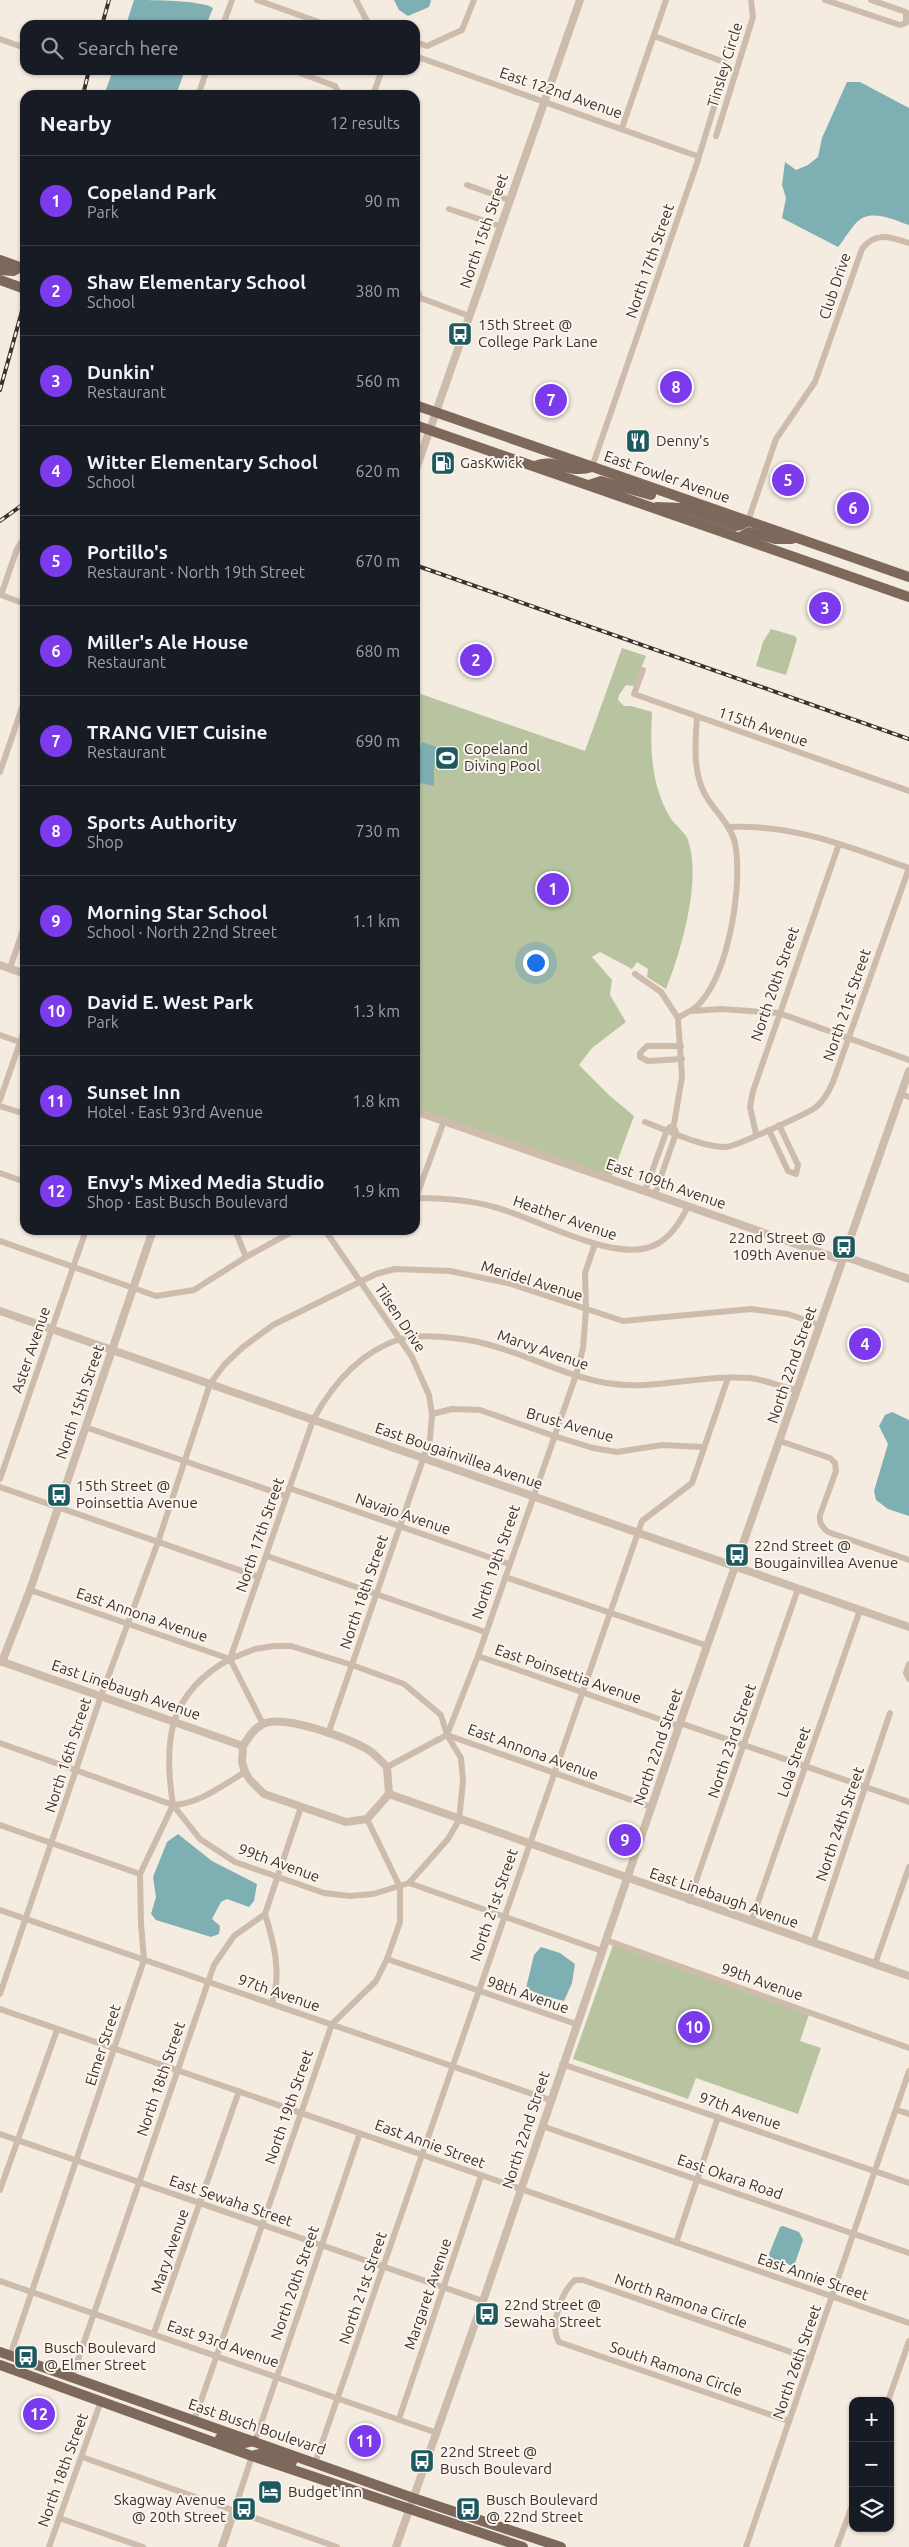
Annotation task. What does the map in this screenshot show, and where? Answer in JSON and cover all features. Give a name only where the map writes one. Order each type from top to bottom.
[{"type":"main road","points":[[0,260],[20,267]]},
{"type":"main road","points":[[0,270],[13,271],[20,269]]},
{"type":"main road","points":[[0,280],[20,286]]},
{"type":"main road","name":"East Fowler Avenue","points":[[420,407],[909,577]]},
{"type":"main road","points":[[420,427],[909,597]]},
{"type":"main road","points":[[534,466],[542,463],[552,464],[580,471],[592,467]]},
{"type":"main road","points":[[589,485],[601,480],[665,500],[675,496]]},
{"type":"main road","points":[[654,508],[670,506],[683,508],[735,526],[748,521]]},
{"type":"main road","points":[[740,538],[749,532],[785,540],[796,538]]},
{"type":"main road","name":"East Busch Boulevard","points":[[5,2354],[413,2498],[561,2547]]},
{"type":"main road","points":[[12,2369],[16,2364],[52,2376],[72,2377]]},
{"type":"main road","name":"East Busch Boulevard","points":[[0,2365],[252,2456],[523,2547]]},
{"type":"main road","points":[[193,2434],[209,2434],[241,2444],[254,2441]]},
{"type":"main road","points":[[252,2456],[262,2452],[296,2463],[315,2463]]},
{"type":"street","points":[[225,20],[232,0]]},
{"type":"street","points":[[257,0],[313,20]]},
{"type":"street","points":[[356,0],[366,20]]},
{"type":"street","points":[[420,44],[427,46],[462,30],[474,0]]},
{"type":"street","name":"North 15th Street","points":[[420,458],[580,0]]},
{"type":"street","points":[[622,128],[666,0]]},
{"type":"street","name":"Tinsley Circle","points":[[716,136],[753,17],[751,0]]},
{"type":"street","points":[[825,0],[900,25],[906,23],[906,12],[885,2],[871,0]]},
{"type":"street","name":"North 17th Street","points":[[592,467],[725,71],[724,62],[654,36]]},
{"type":"street","points":[[0,39],[20,46]]},
{"type":"street","name":"East 122nd Avenue","points":[[420,58],[697,156]]},
{"type":"street","points":[[200,90],[205,75]]},
{"type":"street","points":[[305,75],[335,86],[336,90]]},
{"type":"street","points":[[375,90],[380,75]]},
{"type":"street","points":[[467,184],[509,200]]},
{"type":"street","points":[[449,209],[500,226]]},
{"type":"street","name":"Club Drive","points":[[748,521],[776,439],[815,382],[862,249],[872,239],[880,236],[909,243]]},
{"type":"street","points":[[420,298],[469,316]]},
{"type":"street","points":[[20,544],[1,595],[20,602]]},
{"type":"street","name":"115th Avenue","points":[[643,670],[634,694],[909,791]]},
{"type":"street","points":[[0,772],[20,714]]},
{"type":"street","points":[[678,1018],[692,1011],[701,1002],[716,976],[725,951],[734,911],[738,877],[735,842],[729,827],[708,799],[697,772],[695,745],[697,717]]},
{"type":"street","points":[[729,827],[756,826],[787,829],[839,844],[909,868]]},
{"type":"street","name":"North 20th Street","points":[[756,1134],[750,1107],[753,1091],[839,844]]},
{"type":"street","name":"North 21st Street","points":[[645,1122],[713,1146],[726,1147],[741,1143],[756,1134],[816,1108],[827,1095],[909,868]]},
{"type":"street","points":[[10,968],[20,939]]},
{"type":"street","points":[[0,965],[20,972]]},
{"type":"street","points":[[635,974],[661,992],[678,1018],[681,1046],[681,1089],[674,1124],[676,1133],[655,1194]]},
{"type":"street","points":[[692,1011],[721,1009],[779,1013],[909,1060]]},
{"type":"street","points":[[0,1035],[20,1042]]},
{"type":"street","points":[[681,1046],[647,1046],[640,1053],[640,1057],[648,1061],[682,1059]]},
{"type":"street","points":[[0,1100],[20,1050]]},
{"type":"street","name":"North 22nd Street","points":[[396,2547],[483,2301],[562,2064],[628,1879],[679,1725],[843,1258],[905,1095],[909,1070]]},
{"type":"street","points":[[0,1106],[20,1112]]},
{"type":"street","name":"East 109th Avenue","points":[[420,1113],[836,1258],[843,1258],[909,1279]]},
{"type":"street","points":[[420,1187],[444,1121]]},
{"type":"street","points":[[645,1190],[667,1130],[674,1124]]},
{"type":"street","points":[[769,1130],[788,1171],[796,1174],[798,1165],[779,1125]]},
{"type":"street","points":[[0,1173],[20,1180]]},
{"type":"street","name":"Heather Avenue","points":[[420,1198],[494,1207],[595,1244],[621,1251],[646,1249],[667,1237],[682,1219],[688,1206]]},
{"type":"street","name":"Aster Avenue","points":[[0,1479],[84,1235]]},
{"type":"street","name":"North 15th Street","points":[[1,1663],[30,1590],[151,1235]]},
{"type":"street","points":[[237,1235],[246,1257]]},
{"type":"street","points":[[0,1241],[156,1296],[194,1290],[246,1257],[286,1235]]},
{"type":"street","name":"Tilsen Drive","points":[[327,1235],[412,1356],[423,1380],[432,1414],[430,1439],[423,1458]]},
{"type":"street","name":"North 19th Street","points":[[448,1735],[478,1656],[576,1374],[583,1348],[586,1310],[585,1273],[595,1244]]},
{"type":"street","name":"Meridel Avenue","points":[[210,1384],[224,1365],[243,1347],[272,1325],[376,1274],[395,1269],[450,1271],[511,1284],[623,1321],[751,1309],[788,1314],[820,1325]]},
{"type":"street","name":"East Bougainvillea Avenue","points":[[0,1311],[909,1626]]},
{"type":"street","name":"Marvy Avenue","points":[[313,1420],[326,1396],[345,1373],[370,1355],[400,1339],[452,1337],[487,1344],[605,1383],[631,1386],[750,1378],[798,1390]]},
{"type":"street","name":"North 21st Street","points":[[315,2463],[339,2398],[528,1844],[642,1521],[692,1483],[728,1378]]},
{"type":"street","name":"North 16th Street","points":[[0,1994],[101,1696],[158,1542],[210,1384]]},
{"type":"street","name":"Brust Avenue","points":[[432,1414],[452,1408],[480,1410],[593,1448],[617,1452],[662,1445],[704,1447]]},
{"type":"street","name":"North 17th Street","points":[[230,1659],[313,1420]]},
{"type":"street","points":[[85,1427],[286,1496]]},
{"type":"street","points":[[780,1440],[830,1458],[835,1463],[836,1471],[820,1515],[820,1522],[823,1528],[828,1532],[909,1560]]},
{"type":"street","name":"North 18th Street","points":[[328,1734],[423,1458]]},
{"type":"street","points":[[0,1487],[260,1576]]},
{"type":"street","name":"Navajo Avenue","points":[[289,1488],[509,1564]]},
{"type":"street","name":"East Poinsettia Avenue","points":[[267,1556],[485,1632]]},
{"type":"street","points":[[505,1577],[708,1646]]},
{"type":"street","name":"North 23rd Street","points":[[690,1901],[798,1589]]},
{"type":"street","name":"East Annona Avenue","points":[[30,1590],[230,1659],[255,1649],[291,1646],[352,1665],[404,1684],[441,1715],[448,1735],[651,1807]]},
{"type":"street","name":"Lola Street","points":[[751,1922],[860,1610]]},
{"type":"street","name":"East Poinsettia Avenue","points":[[478,1656],[909,1802]]},
{"type":"street","points":[[173,1805],[168,1762],[169,1739],[173,1721],[183,1700],[212,1668],[230,1659],[262,1724]]},
{"type":"street","name":"East Linebaugh Avenue","points":[[1,1663],[243,1746]]},
{"type":"street","points":[[909,1664],[906,1673],[909,1679]]},
{"type":"street","name":"North 24th Street","points":[[813,1943],[890,1713]]},
{"type":"street","points":[[285,1721],[328,1734],[368,1749],[387,1767],[389,1794],[367,1819],[346,1822],[264,1794],[245,1772],[242,1762],[243,1746],[250,1734],[262,1724],[285,1721]]},
{"type":"street","points":[[387,1767],[448,1735],[461,1758],[462,1800],[459,1820],[448,1839],[409,1883],[400,1887]]},
{"type":"street","points":[[0,1743],[173,1805],[184,1805],[195,1800],[245,1772]]},
{"type":"street","name":"East Linebaugh Avenue","points":[[389,1794],[690,1901],[909,1976]]},
{"type":"street","name":"Elmer Street","points":[[5,2354],[33,2292],[116,2049],[144,1960],[140,1874],[160,1828],[173,1805]]},
{"type":"street","name":"99th Avenue","points":[[173,1805],[200,1839],[216,1851],[235,1862],[278,1878],[324,1893],[350,1896],[373,1894],[400,1887]]},
{"type":"street","points":[[272,2003],[277,1989],[276,1956],[265,1914],[301,1807]]},
{"type":"street","name":"North 19th Street","points":[[194,2421],[332,2024],[376,1981],[387,1958],[400,1922],[400,1887],[367,1819]]},
{"type":"street","points":[[0,1825],[140,1874]]},
{"type":"street","points":[[875,1964],[909,1867]]},
{"type":"street","points":[[409,1883],[602,1951]]},
{"type":"street","name":"97th Avenue","points":[[0,1910],[550,2100]]},
{"type":"street","name":"North 18th Street","points":[[72,2377],[177,2070],[220,1952],[234,1936],[265,1914]]},
{"type":"street","name":"99th Avenue","points":[[606,1940],[909,2048]]},
{"type":"street","name":"98th Avenue","points":[[387,1958],[576,2024]]},
{"type":"street","name":"East Annie Street","points":[[0,2009],[56,2030],[300,2112],[909,2323]]},
{"type":"street","points":[[0,2190],[56,2030]]},
{"type":"street","name":"97th Avenue","points":[[562,2064],[909,2183]]},
{"type":"street","name":"North 26th Street","points":[[746,2547],[909,2071]]},
{"type":"street","name":"Mary Avenue","points":[[154,2334],[240,2092]]},
{"type":"street","points":[[897,2110],[909,2114]]},
{"type":"street","points":[[676,2243],[718,2117]]},
{"type":"street","name":"East Okara Road","points":[[542,2126],[909,2253]]},
{"type":"street","name":"North 20th Street","points":[[254,2441],[278,2377],[360,2133]]},
{"type":"street","name":"East Sewaha Street","points":[[0,2134],[483,2301]]},
{"type":"street","name":"Margaret Avenue","points":[[399,2419],[481,2176]]},
{"type":"street","name":"North Ramona Circle","points":[[559,2308],[568,2285],[575,2280],[583,2280],[811,2359]]},
{"type":"street","name":"East 93rd Avenue","points":[[0,2281],[437,2433]]},
{"type":"street","name":"South Ramona Circle","points":[[559,2308],[554,2331],[559,2342],[790,2421]]},
{"type":"street","points":[[889,2397],[909,2341]]},
{"type":"street","name":"North 18th Street","points":[[48,2547],[101,2401]]},
{"type":"street","points":[[222,2547],[252,2456]]},
{"type":"street","points":[[82,2457],[337,2547]]},
{"type":"street","points":[[837,2547],[849,2514]]},
{"type":"street","points":[[59,2518],[143,2547]]},
{"type":"green space","points":[[771,629],[795,636],[797,639],[786,675],[756,666],[763,642]]},
{"type":"green space","points":[[622,648],[646,656],[634,686],[626,685],[618,700],[624,706],[652,712],[651,740],[653,767],[659,794],[671,819],[688,840],[692,856],[693,875],[688,916],[678,956],[666,989],[647,977],[648,969],[637,962],[632,969],[600,952],[592,957],[612,980],[610,995],[626,1022],[592,1048],[579,1065],[610,1096],[634,1116],[611,1178],[420,1109],[420,694],[585,751]]},
{"type":"green space","points":[[613,1945],[809,2014],[800,2041],[821,2048],[798,2114],[696,2078],[688,2099],[573,2059]]},
{"type":"water","points":[[134,0],[198,3],[213,8],[208,20],[128,20]]},
{"type":"water","points":[[394,0],[431,1],[429,7],[408,16],[399,10]]},
{"type":"water","points":[[111,75],[183,75],[178,90],[106,90]]},
{"type":"water","points":[[847,82],[860,82],[909,108],[909,225],[883,216],[869,216],[857,222],[838,247],[782,218],[786,198],[782,185],[785,162],[796,170],[808,165],[818,157],[822,138]]},
{"type":"water","points":[[422,742],[440,748],[434,766],[434,786],[420,783],[420,747]]},
{"type":"water","points":[[892,1412],[909,1420],[909,1516],[888,1509],[876,1500],[874,1491],[888,1444],[879,1426],[885,1415]]},
{"type":"water","points":[[178,1834],[212,1861],[257,1884],[254,1901],[249,1907],[227,1899],[221,1902],[212,1919],[220,1926],[219,1934],[211,1937],[156,1920],[151,1914],[156,1897],[153,1877],[167,1842]]},
{"type":"water","points":[[541,1947],[560,1953],[575,1964],[572,1983],[564,2001],[540,1995],[526,1988],[534,1955]]},
{"type":"water","points":[[783,2226],[799,2232],[803,2240],[794,2266],[771,2260],[769,2254],[780,2227]]},
{"type":"railway","points":[[103,20],[109,0]]},
{"type":"railway","points":[[84,90],[88,75]]},
{"type":"railway","points":[[0,390],[20,318]]},
{"type":"railway","points":[[0,521],[20,507]]},
{"type":"railway","points":[[420,567],[909,739]]},
{"type":"place","name":"15th Street @ College Park Lane","points":[[460,334]]},
{"type":"place","name":"Sports Authority","points":[[676,387]]},
{"type":"place","name":"TRANG VIET Cuisine","points":[[551,400]]},
{"type":"place","name":"Denny's","points":[[638,441]]},
{"type":"place","name":"GasKwick","points":[[443,463]]},
{"type":"place","name":"Portillo's","points":[[788,480]]},
{"type":"place","name":"Miller's Ale House","points":[[853,508]]},
{"type":"place","name":"Dunkin'","points":[[825,608]]},
{"type":"place","name":"Shaw Elementary School","points":[[476,660]]},
{"type":"place","name":"Copeland Diving Pool","points":[[447,758]]},
{"type":"place","name":"Copeland Park","points":[[553,889]]},
{"type":"place","name":"22nd Street @ 109th Avenue","points":[[844,1247]]},
{"type":"place","name":"Witter Elementary School","points":[[865,1344]]},
{"type":"place","name":"15th Street @ Poinsettia Avenue","points":[[59,1495]]},
{"type":"place","name":"22nd Street @ Bougainvillea Avenue","points":[[737,1555]]},
{"type":"place","name":"Morning Star School","points":[[625,1840]]},
{"type":"place","name":"David E. West Park","points":[[694,2027]]},
{"type":"place","name":"22nd Street @ Sewaha Street","points":[[487,2314]]},
{"type":"place","name":"Busch Boulevard @ Elmer Street","points":[[26,2357]]},
{"type":"place","name":"Envy's Mixed Media Studio","points":[[39,2414]]},
{"type":"place","name":"Sunset Inn","points":[[365,2441]]},
{"type":"place","name":"22nd Street @ Busch Boulevard","points":[[422,2461]]},
{"type":"place","name":"Budget Inn","points":[[270,2492]]},
{"type":"place","name":"Skagway Avenue @ 20th Street","points":[[244,2509]]},
{"type":"place","name":"Busch Boulevard @ 22nd Street","points":[[468,2509]]}]
